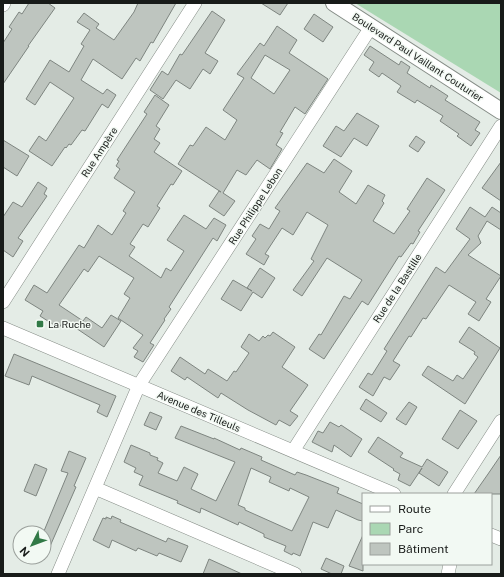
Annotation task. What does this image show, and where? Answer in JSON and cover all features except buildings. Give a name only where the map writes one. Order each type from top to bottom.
[{"type":"street","name":"Rue Ampère","points":[[3,302],[195,3]]},
{"type":"street","name":"Boulevard Paul Vaillant Couturier","points":[[334,3],[501,111]]},
{"type":"street","name":"Rue Philippe Lebon","points":[[58,574],[139,385],[372,27]]},
{"type":"street","name":"Rue de la Bastille","points":[[293,451],[501,126]]},
{"type":"street","name":"Avenue des Tilleuls","points":[[3,328],[392,493]]},
{"type":"street","points":[[455,493],[501,421]]},
{"type":"street","points":[[95,488],[295,574]]},
{"type":"green space","points":[[355,3],[501,3],[501,93]]},
{"type":"place","name":"La Ruche","points":[[40,324]]}]
